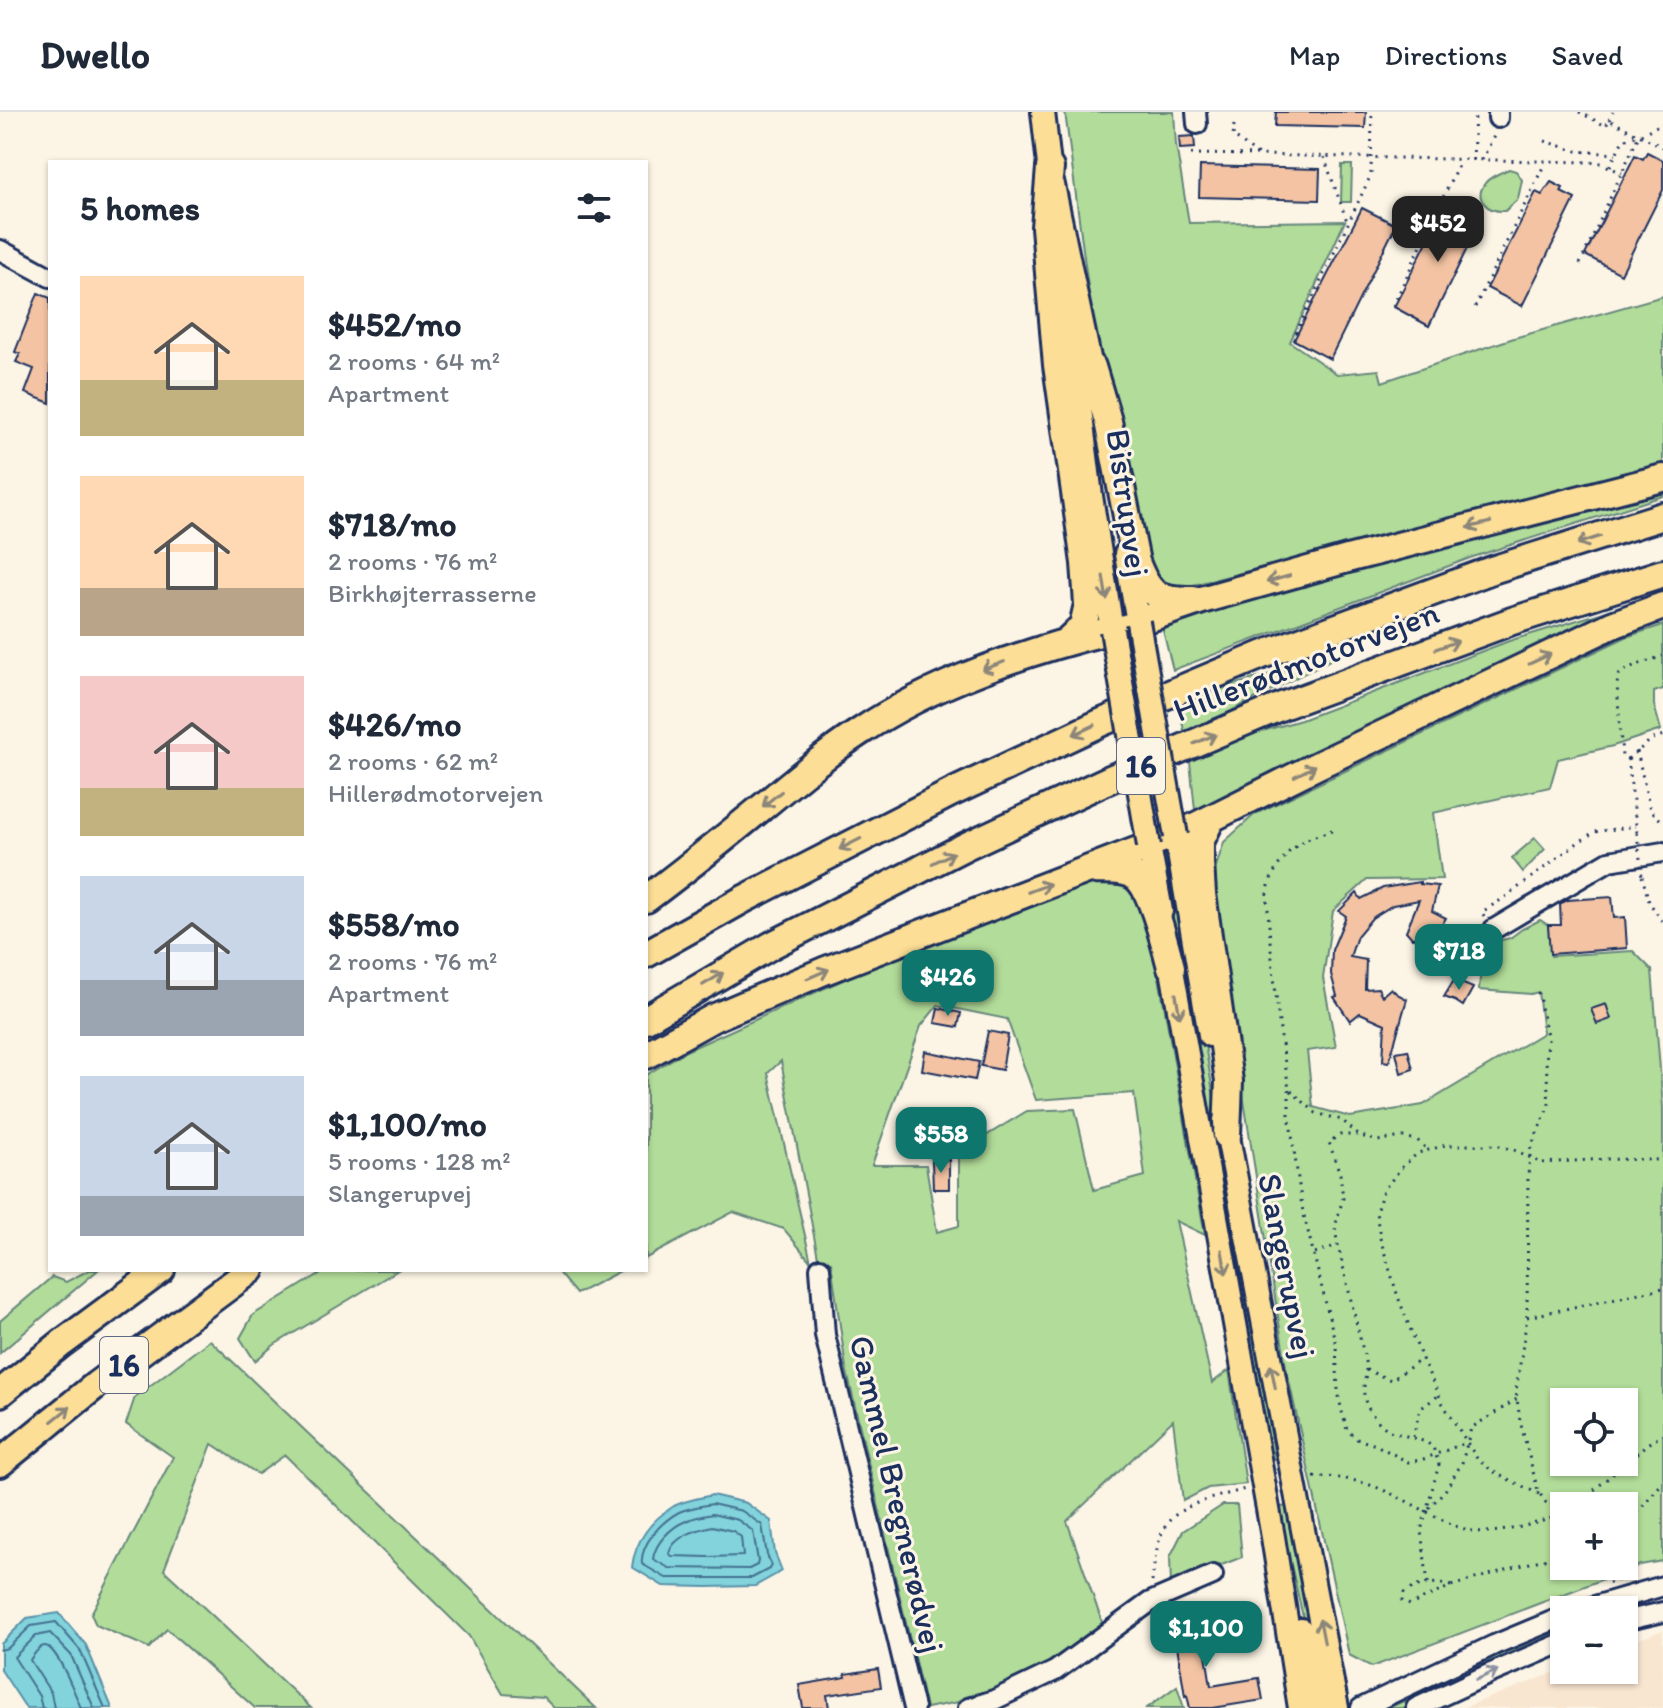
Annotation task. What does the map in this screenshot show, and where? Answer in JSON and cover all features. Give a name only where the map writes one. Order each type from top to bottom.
[{"type":"highway","points":[[1050,168],[1045,227],[1057,365],[1088,604],[1083,626],[1067,641]]},
{"type":"highway","points":[[1092,367],[1108,421],[1136,562],[1143,580],[1152,593],[1166,598],[1205,599]]},
{"type":"highway","points":[[1138,622],[1205,599],[1351,558],[1663,478]]},
{"type":"highway","name":"Hillerødmotorvejen","points":[[648,953],[744,899],[951,793],[1100,723],[1262,655],[1492,570],[1663,516]]},
{"type":"highway","name":"Hillerødmotorvejen","points":[[648,1018],[772,945],[966,846],[1110,779],[1311,695],[1512,621],[1663,573]]},
{"type":"highway","points":[[1176,836],[1599,631],[1663,606]]},
{"type":"highway","points":[[648,897],[824,757],[911,702],[1001,663],[1112,630]]},
{"type":"highway","points":[[1211,819],[1200,842],[1200,863],[1229,1081],[1227,1135]]},
{"type":"highway","points":[[648,1054],[713,1018],[824,971],[1149,846]]},
{"type":"highway","points":[[1089,870],[1122,871],[1143,882],[1171,967]]},
{"type":"highway","points":[[62,1343],[96,1297],[128,1272]]},
{"type":"highway","name":"16","points":[[0,1393],[158,1272]]},
{"type":"highway","name":"16","points":[[0,1463],[96,1385],[248,1272]]},
{"type":"main road","name":"Bistrupvej","points":[[1043,112],[1091,496],[1149,846]]},
{"type":"main road","name":"Bistrupvej","points":[[1050,168],[1092,367],[1176,836]]},
{"type":"main road","points":[[1112,630],[1138,622]]},
{"type":"main road","points":[[1149,846],[1176,836]]},
{"type":"main road","name":"Slangerupvej","points":[[1176,836],[1227,1135],[1337,1708]]},
{"type":"main road","name":"Slangerupvej","points":[[1149,846],[1273,1537],[1300,1708]]},
{"type":"main road","points":[[1273,1537],[1292,1598],[1318,1708]]},
{"type":"street","points":[[0,250],[48,276]]},
{"type":"street","points":[[1494,929],[1609,861],[1663,852]]},
{"type":"street","name":"Gammel Bregnerødvej","points":[[820,1268],[825,1335],[914,1708]]},
{"type":"street","points":[[968,1708],[994,1700],[1055,1671],[1150,1602],[1213,1575]]},
{"type":"street","points":[[1629,1596],[1663,1586]]},
{"type":"street","points":[[1638,1618],[1663,1612]]},
{"type":"street","points":[[1361,1708],[1550,1622]]},
{"type":"street","points":[[1416,1708],[1550,1648]]},
{"type":"path","points":[[1296,333],[1371,175],[1372,112]]},
{"type":"path","points":[[1473,160],[1475,112]]},
{"type":"path","points":[[1579,112],[1606,126],[1613,112]]},
{"type":"path","points":[[1609,120],[1663,147]]},
{"type":"path","points":[[1482,160],[1497,121]]},
{"type":"path","points":[[1610,167],[1623,140],[1663,123]]},
{"type":"path","points":[[1234,125],[1233,136],[1258,155]]},
{"type":"path","points":[[1580,264],[1639,135]]},
{"type":"path","points":[[1545,141],[1577,151],[1616,154]]},
{"type":"path","points":[[1191,154],[1601,163],[1622,173]]},
{"type":"path","points":[[1324,157],[1348,224]]},
{"type":"path","points":[[1393,306],[1461,160]]},
{"type":"path","points":[[1475,307],[1546,162]]},
{"type":"path","points":[[1628,759],[1622,757],[1619,675],[1628,668],[1663,656]]},
{"type":"path","points":[[1628,759],[1651,740],[1663,735]]},
{"type":"path","points":[[1637,751],[1650,810],[1663,822]]},
{"type":"path","points":[[1628,759],[1642,876],[1649,902],[1663,922]]},
{"type":"path","points":[[1494,929],[1482,912],[1594,832],[1636,826]]},
{"type":"path","points":[[1332,830],[1304,840],[1289,852],[1277,867],[1267,893],[1280,1031],[1289,1089],[1289,1114],[1302,1207],[1336,1345],[1341,1408],[1347,1430],[1357,1439],[1408,1462],[1466,1443]]},
{"type":"path","points":[[1538,992],[1548,1040],[1549,1105],[1531,1147],[1527,1317],[1516,1391],[1520,1421],[1539,1494],[1550,1505]]},
{"type":"path","points":[[1289,1089],[1316,1113],[1342,1120],[1358,1135]]},
{"type":"path","points":[[1428,1150],[1417,1140],[1403,1137],[1377,1141],[1358,1135],[1340,1135],[1329,1142],[1337,1162],[1342,1190],[1343,1198],[1335,1227],[1366,1370],[1363,1391],[1377,1422],[1390,1431],[1426,1442],[1433,1447],[1439,1464],[1421,1531],[1428,1583]]},
{"type":"path","points":[[1539,1494],[1478,1460],[1439,1395],[1398,1297],[1380,1238],[1376,1212],[1383,1191],[1418,1153],[1446,1145],[1496,1145],[1541,1163],[1605,1159],[1663,1160]]},
{"type":"path","points":[[1314,1254],[1338,1245]]},
{"type":"path","points":[[1527,1317],[1663,1288]]},
{"type":"path","points":[[1366,1370],[1391,1380],[1422,1359]]},
{"type":"path","points":[[1413,1437],[1420,1409],[1439,1395]]},
{"type":"path","points":[[1426,1511],[1446,1489],[1462,1463],[1471,1428],[1517,1399]]},
{"type":"path","points":[[1592,1492],[1647,1444],[1663,1435]]},
{"type":"path","points":[[1313,1477],[1359,1480],[1470,1531],[1495,1532],[1550,1516]]},
{"type":"path","points":[[1638,1511],[1663,1482]]},
{"type":"path","points":[[1150,1602],[1157,1546],[1168,1522],[1192,1505],[1245,1489]]},
{"type":"path","points":[[1451,1586],[1428,1583],[1404,1593],[1402,1601],[1410,1605],[1451,1586],[1550,1557]]},
{"type":"shaded area","points":[[1663,1630],[1663,1708],[1462,1708],[1550,1674],[1550,1684],[1638,1684],[1638,1640]]},
{"type":"green space","points":[[1065,112],[1174,112],[1176,145],[1189,223],[1345,221],[1290,342],[1337,374],[1379,370],[1382,382],[1514,338],[1663,296],[1663,466],[1177,589],[1147,571],[1092,318]]},
{"type":"green space","points":[[1342,165],[1352,165],[1351,202],[1341,202]]},
{"type":"green space","points":[[1509,169],[1516,171],[1522,180],[1518,199],[1505,211],[1488,207],[1481,199],[1482,188],[1491,178]]},
{"type":"green space","points":[[1663,488],[1663,496],[1470,558],[1173,670],[1161,623]]},
{"type":"green space","points":[[1663,594],[1215,808],[1195,810],[1189,752],[1301,720],[1509,641]]},
{"type":"green space","points":[[1663,625],[1663,689],[1654,692],[1661,730],[1558,759],[1550,787],[1433,813],[1442,879],[1367,880],[1333,911],[1323,978],[1336,1047],[1307,1051],[1313,1107],[1350,1117],[1423,1105],[1543,1033],[1538,992],[1479,990],[1480,950],[1490,943],[1510,938],[1540,920],[1548,925],[1551,956],[1633,951],[1652,970],[1663,1107],[1663,1561],[1638,1566],[1638,1492],[1550,1492],[1550,1580],[1601,1580],[1559,1596],[1550,1596],[1550,1599],[1372,1667],[1349,1655],[1286,1367],[1210,885],[1224,842],[1255,814],[1626,637]]},
{"type":"green space","points":[[1349,650],[1185,735],[1178,702]]},
{"type":"green space","points":[[1535,838],[1545,849],[1523,872],[1512,858]]},
{"type":"green space","points":[[1168,851],[1203,1033],[1275,1458],[1268,1459],[1159,855]]},
{"type":"green space","points":[[1094,881],[1120,882],[1146,904],[1205,1235],[1176,1221],[1212,1383],[1229,1370],[1246,1484],[1208,1488],[1183,1501],[1173,1420],[1067,1521],[1103,1625],[1050,1667],[986,1697],[926,1708],[846,1368],[831,1262],[820,1268],[781,1061],[768,1073],[811,1262],[784,1229],[733,1212],[648,1257],[648,1074],[686,1051],[878,964]],"holes":[[[938,1005],[1007,1019],[1036,1100],[1134,1093],[1145,1176],[1094,1190],[1075,1109],[1027,1111],[959,1152],[959,1226],[937,1232],[926,1165],[872,1165],[921,1026]]]},
{"type":"green space","points":[[85,1272],[96,1272],[0,1353],[0,1321],[52,1277],[66,1282]]},
{"type":"green space","points":[[323,1272],[395,1272],[274,1345],[255,1361],[240,1338],[253,1315]]},
{"type":"green space","points":[[558,1272],[618,1272],[576,1294]]},
{"type":"green space","points":[[210,1340],[596,1708],[554,1708],[543,1697],[503,1694],[469,1636],[285,1455],[258,1474],[212,1444],[164,1570],[311,1708],[255,1708],[167,1629],[149,1648],[96,1625],[91,1614],[173,1457],[126,1424],[135,1397]]},
{"type":"green space","points":[[1223,1505],[1237,1505],[1242,1557],[1171,1585],[1170,1557],[1183,1531]]},
{"type":"green space","points":[[1286,1506],[1313,1634],[1314,1665],[1278,1508]]},
{"type":"green space","points":[[1550,1628],[1550,1641],[1405,1708],[1388,1708],[1428,1690],[1472,1664]]},
{"type":"green space","points":[[1177,1686],[1184,1708],[1147,1708]]},
{"type":"water","points":[[712,1495],[746,1503],[771,1521],[775,1553],[782,1571],[755,1586],[663,1586],[632,1567],[641,1540],[658,1518],[678,1504]]},
{"type":"water","points":[[59,1613],[86,1645],[112,1708],[26,1708],[1,1670],[1,1644],[27,1618]]},
{"type":"building","points":[[1276,112],[1366,112],[1365,128],[1275,126]]},
{"type":"building","points":[[1194,136],[1195,148],[1180,149],[1179,137]]},
{"type":"building","points":[[1647,152],[1663,160],[1663,190],[1621,274],[1585,255],[1635,155],[1643,159]]},
{"type":"building","points":[[1200,166],[1320,169],[1319,200],[1199,197]]},
{"type":"building","points":[[1551,182],[1575,199],[1522,306],[1487,288],[1536,192],[1542,195]]},
{"type":"building","points":[[1454,204],[1482,218],[1429,326],[1394,307],[1444,208],[1451,212]]},
{"type":"building","points":[[1362,208],[1396,225],[1330,359],[1294,340]]},
{"type":"building","points":[[38,293],[48,297],[48,402],[25,393],[34,369],[16,362],[20,354],[15,352]]},
{"type":"building","points":[[1420,882],[1438,886],[1432,911],[1446,918],[1438,931],[1425,925],[1420,937],[1412,938],[1406,931],[1419,900],[1393,905],[1372,918],[1357,936],[1350,957],[1366,960],[1365,989],[1378,988],[1382,996],[1391,988],[1407,999],[1389,1062],[1383,1061],[1385,1024],[1360,1013],[1350,1021],[1334,997],[1337,996],[1331,974],[1332,950],[1346,916],[1339,911],[1357,893],[1361,899],[1383,888]]},
{"type":"building","points":[[1612,897],[1614,918],[1625,917],[1627,948],[1550,954],[1548,925],[1561,925],[1560,904],[1567,900]]},
{"type":"building","points":[[1471,926],[1482,947],[1462,954],[1452,936]]},
{"type":"building","points":[[1456,977],[1473,988],[1463,1006],[1444,997]]},
{"type":"building","points":[[1606,1004],[1611,1019],[1597,1024],[1591,1009]]},
{"type":"building","points":[[938,1008],[961,1013],[958,1027],[935,1023]]},
{"type":"building","points":[[988,1031],[1008,1035],[1002,1070],[981,1066]]},
{"type":"building","points":[[1408,1050],[1413,1069],[1401,1073],[1396,1052]]},
{"type":"building","points":[[925,1051],[979,1062],[975,1080],[922,1070]]},
{"type":"building","points":[[949,1160],[949,1189],[933,1189],[932,1161]]},
{"type":"building","points":[[1199,1610],[1211,1686],[1259,1678],[1263,1700],[1213,1708],[1190,1708],[1185,1696],[1172,1614]]},
{"type":"building","points":[[878,1669],[881,1687],[827,1695],[829,1708],[803,1708],[799,1685]]}]
